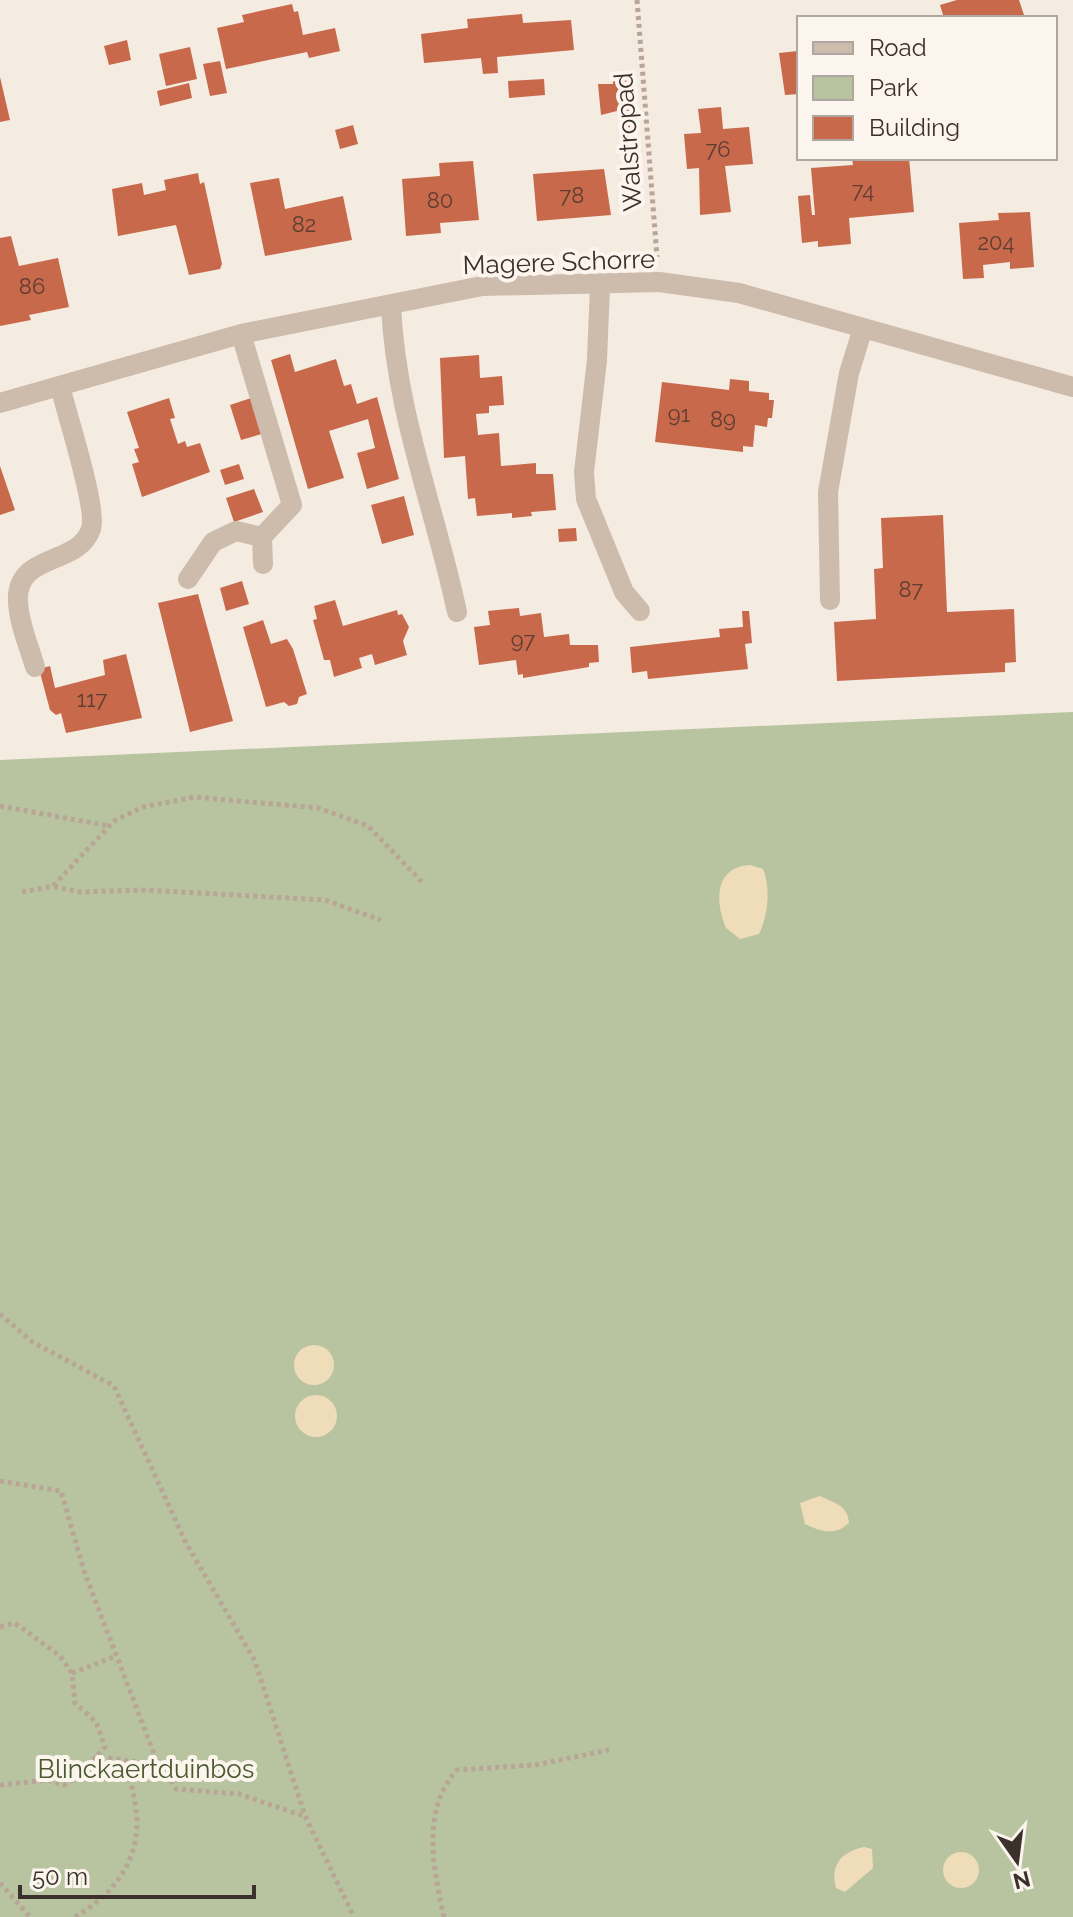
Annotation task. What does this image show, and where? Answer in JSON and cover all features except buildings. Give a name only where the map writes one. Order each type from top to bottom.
[{"type":"street","name":"Magere Schorre","points":[[0,403],[241,334],[482,286],[600,286],[659,282],[739,293],[1070,381]]},
{"type":"street","points":[[600,286],[597,360],[584,472],[586,499],[624,592],[640,611]]},
{"type":"street","points":[[391,304],[396,362],[410,440],[443,548],[457,612]]},
{"type":"street","points":[[830,600],[828,492],[849,373],[863,328]]},
{"type":"street","points":[[241,334],[292,505],[262,537],[263,564]]},
{"type":"street","points":[[35,667],[21,618],[19,587],[26,573],[39,563],[58,557],[85,541],[93,518],[60,386]]},
{"type":"street","points":[[188,579],[213,542],[236,531],[262,537]]},
{"type":"path","name":"Walstropad","points":[[637,0],[659,282]]},
{"type":"path","points":[[53,886],[110,826],[143,807],[194,797],[318,808],[368,826],[399,854],[424,884]]},
{"type":"path","points":[[0,806],[110,826]]},
{"type":"path","points":[[22,892],[53,886],[80,892],[145,890],[325,900],[381,920]]},
{"type":"path","points":[[0,1314],[31,1341],[114,1386],[186,1543],[255,1661],[305,1816],[354,1917]]},
{"type":"path","points":[[0,1481],[61,1491],[84,1571],[116,1656],[158,1764],[176,1789],[239,1794],[305,1816]]},
{"type":"path","points":[[0,1627],[15,1623],[60,1656],[72,1673],[75,1703],[104,1735],[105,1747],[78,1777],[64,1785],[48,1780],[0,1785]]},
{"type":"path","points":[[72,1673],[116,1656]]},
{"type":"path","points":[[444,1917],[434,1873],[433,1816],[442,1786],[457,1770],[535,1765],[609,1750]]},
{"type":"path","points":[[95,1758],[158,1764]]},
{"type":"path","points":[[75,1917],[102,1900],[131,1860],[137,1797],[124,1763]]},
{"type":"path","points":[[0,1883],[30,1917]]},
{"type":"green space","name":"Blinckaertduinbos","points":[[1073,712],[1073,1917],[0,1917],[0,760]]},
{"type":"sand","points":[[750,865],[763,869],[768,893],[766,910],[759,934],[740,939],[726,928],[722,918],[720,888],[730,872]]},
{"type":"sand","points":[[314,1345],[328,1351],[334,1365],[328,1379],[314,1385],[300,1379],[294,1365],[300,1351]]},
{"type":"sand","points":[[316,1395],[331,1401],[337,1416],[331,1431],[316,1437],[301,1431],[295,1416],[301,1401]]},
{"type":"sand","points":[[820,1496],[843,1508],[849,1523],[838,1530],[828,1531],[805,1524],[800,1503]]},
{"type":"sand","points":[[864,1847],[872,1849],[873,1868],[845,1892],[836,1888],[835,1873],[839,1861],[849,1852]]},
{"type":"sand","points":[[961,1852],[974,1857],[979,1870],[974,1883],[961,1888],[948,1883],[943,1870],[948,1857]]}]
